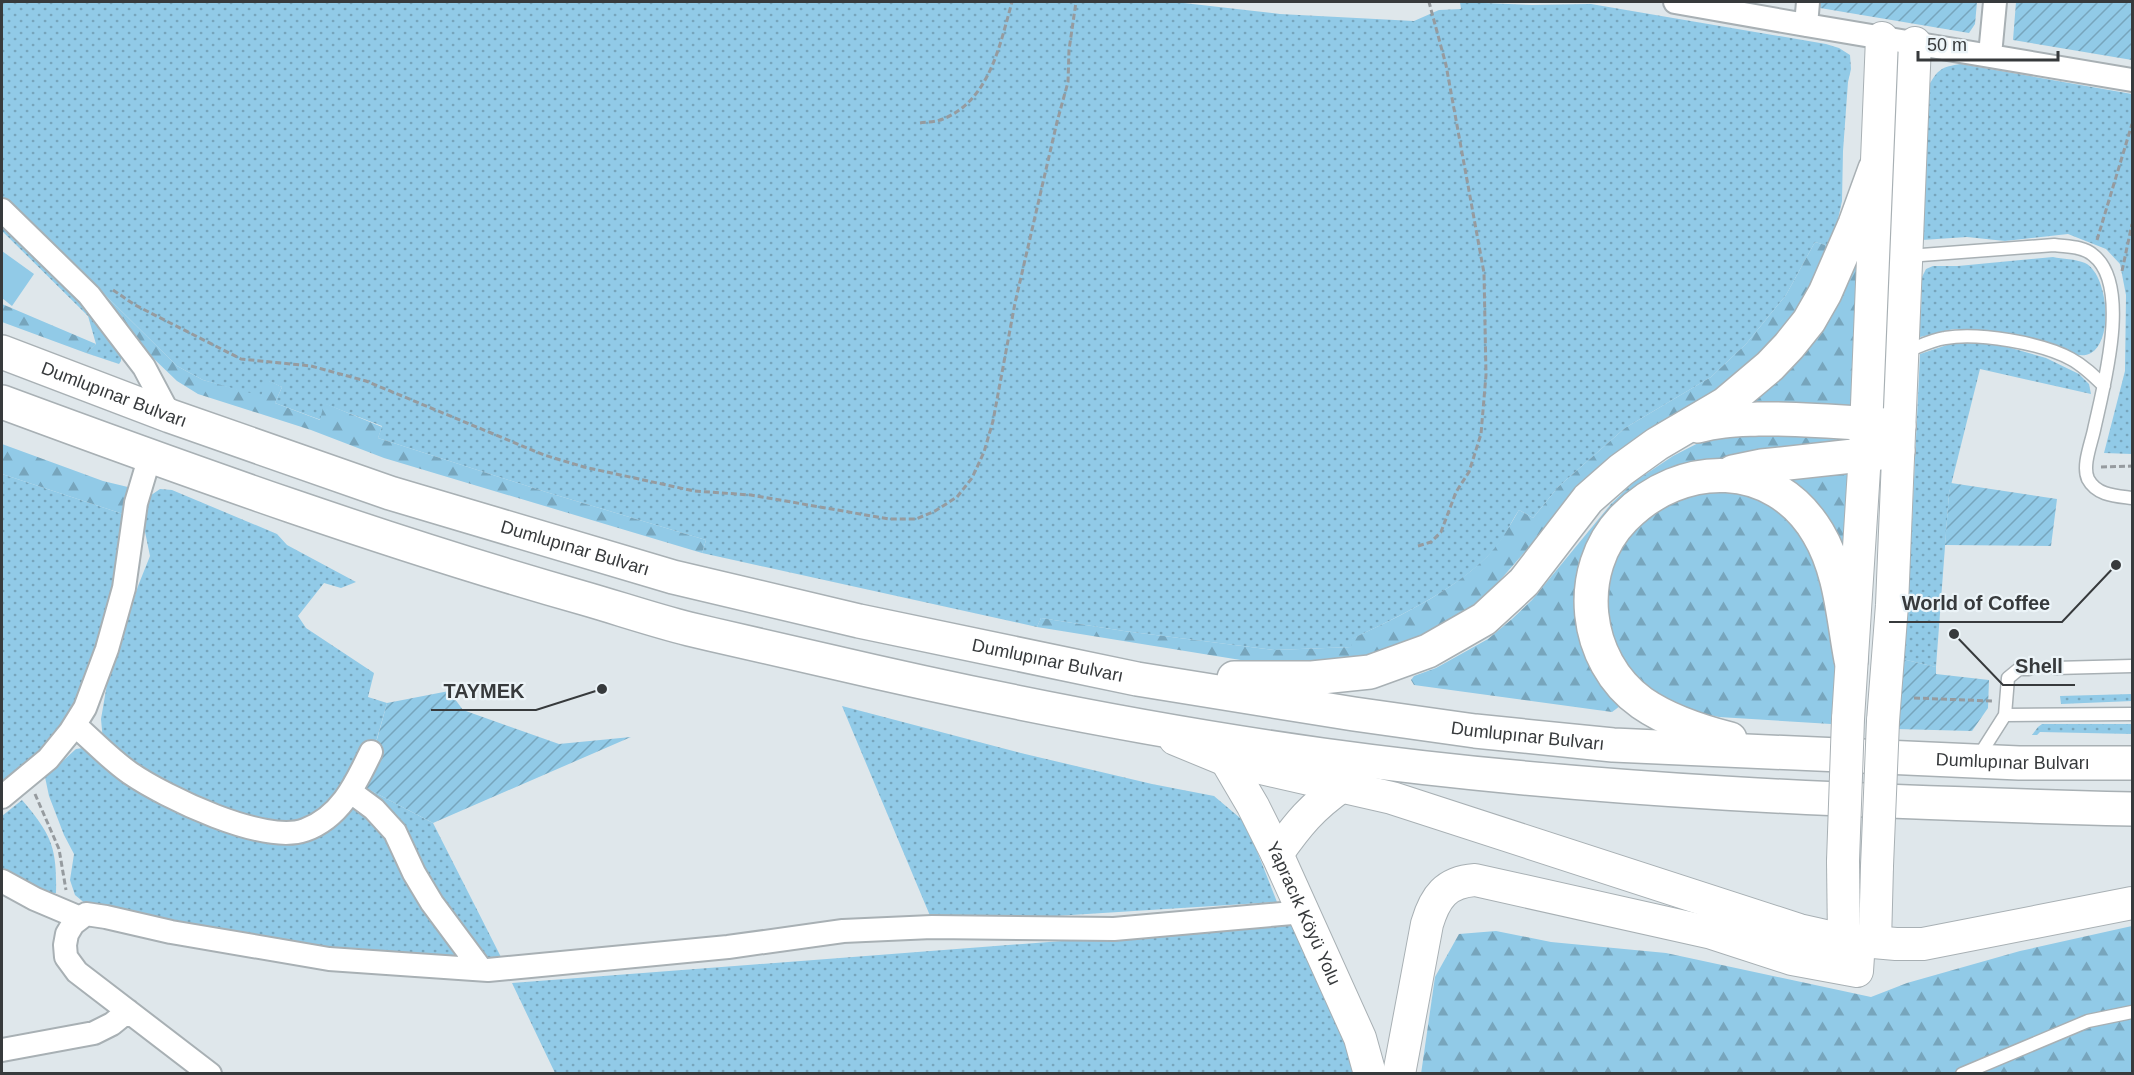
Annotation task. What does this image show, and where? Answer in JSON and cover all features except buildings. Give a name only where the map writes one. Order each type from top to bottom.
[{"type":"highway","points":[[1137,679],[1341,676],[1370,672],[1428,651],[1484,619],[1524,582],[1588,499],[1620,470],[1657,444],[1725,404],[1770,366],[1809,321],[1839,263],[1875,169]]},
{"type":"highway","name":"Dumlupınar Bulvarı","points":[[2,352],[170,416],[390,493],[673,577],[860,621],[1137,679],[1474,731],[1613,745],[1975,761],[2133,763]]},
{"type":"highway","points":[[2,402],[308,513],[517,579],[687,628],[949,689],[1149,727],[1323,755],[1500,776],[1906,803],[2133,809]]},
{"type":"highway","points":[[1685,429],[1715,420],[1809,419],[1865,439]]},
{"type":"highway","points":[[1793,754],[1702,732],[1659,714],[1640,702],[1611,670],[1594,632],[1590,608],[1596,567],[1608,539],[1623,519],[1658,493],[1677,483],[1762,466],[1865,439],[1898,438]]},
{"type":"highway","points":[[1719,474],[1743,476],[1765,484],[1786,497],[1805,513],[1829,555],[1837,583],[1851,660]]},
{"type":"main road","points":[[1860,941],[1843,861],[1851,660],[1865,439],[1882,38]]},
{"type":"main road","points":[[1399,1074],[1431,907],[1444,891],[1461,881],[1475,880],[1712,933],[1792,959],[1857,971],[1860,941],[1876,866],[1883,721],[1892,605],[1915,43]]},
{"type":"main road","points":[[1149,727],[1226,760],[1404,801],[1750,915],[1799,930],[1860,941],[1923,944],[2133,903]]},
{"type":"main road","name":"Yapracık Köyü Yolu","points":[[1226,760],[1253,806],[1304,912],[1360,1038],[1370,1074]]},
{"type":"main road","points":[[1277,854],[1318,803],[1342,786]]},
{"type":"street","points":[[1676,2],[2133,80]]},
{"type":"street","points":[[1806,26],[1808,2]]},
{"type":"street","points":[[1990,55],[1995,2]]},
{"type":"street","points":[[2,210],[89,295],[144,367],[170,416]]},
{"type":"street","points":[[2,797],[48,759],[75,725],[85,708],[107,649],[124,588],[136,503],[150,456]]},
{"type":"street","points":[[75,725],[129,772],[152,786],[233,823],[288,834],[306,830],[340,807],[351,792],[371,752]]},
{"type":"street","points":[[351,792],[374,809],[395,832],[414,873],[432,903],[481,969]]},
{"type":"street","points":[[2,881],[72,915],[106,916],[171,932],[329,959],[481,969],[728,946],[843,931],[932,927],[1114,929],[1304,912]]},
{"type":"street","points":[[72,915],[67,934],[66,957],[77,972],[210,1074]]},
{"type":"street","points":[[2,1050],[94,1033],[112,1024],[128,1011]]},
{"type":"lane","points":[[1908,256],[2054,245],[2077,247],[2092,254],[2105,267],[2112,286],[2114,308],[2104,386],[2087,467],[2087,478],[2095,488],[2109,495],[2133,498]]},
{"type":"lane","points":[[1902,353],[1944,338],[1965,336],[2001,339],[2046,349],[2071,359],[2090,372],[2104,386]]},
{"type":"lane","points":[[2055,668],[2133,666]]},
{"type":"lane","points":[[1975,761],[2004,715],[2008,678],[2019,669],[2029,669]]},
{"type":"lane","points":[[2004,715],[2133,714]]},
{"type":"lane","points":[[1962,1074],[2088,1022],[2133,1012]]},
{"type":"path","points":[[920,123],[943,119],[966,102],[984,83],[994,64],[1012,2]]},
{"type":"path","points":[[110,288],[135,305],[241,359],[311,366],[366,381],[544,455],[694,491],[771,498],[889,519],[916,519],[935,511],[957,497],[972,478],[984,452],[993,421],[1000,375],[1018,292],[1068,82],[1069,50],[1076,2]]},
{"type":"path","points":[[1418,546],[1431,542],[1441,532],[1456,492],[1469,472],[1481,434],[1486,375],[1484,273],[1446,65],[1429,2]]},
{"type":"path","points":[[2092,254],[2133,124]]},
{"type":"path","points":[[2114,308],[2133,224]]},
{"type":"path","points":[[2087,467],[2133,466]]},
{"type":"path","points":[[1914,698],[2005,702]]},
{"type":"path","points":[[26,777],[59,849],[72,915]]},
{"type":"green space","points":[[2,2],[1175,2],[1280,14],[1414,21],[1439,10],[1461,9],[1460,2],[1532,5],[1591,4],[1826,44],[1850,55],[1842,201],[1832,247],[1815,242],[1786,295],[1746,344],[1711,377],[1625,428],[1558,487],[1533,518],[1519,510],[1500,542],[1486,558],[1452,586],[1352,639],[1352,647],[1274,650],[1041,618],[1037,627],[702,553],[706,540],[378,438],[382,426],[325,404],[321,420],[275,403],[282,387],[268,381],[261,397],[203,380],[177,366],[85,275],[76,273],[2,197]]},
{"type":"green space","points":[[1820,2],[1977,2],[1975,24],[1969,33],[1820,8]]},
{"type":"green space","points":[[2016,2],[2132,2],[2132,60],[2013,40]]},
{"type":"green space","points":[[1961,64],[2132,94],[2132,454],[2104,453],[2125,371],[2126,295],[2120,264],[2106,249],[2068,234],[2005,241],[1967,237],[1922,240],[1928,87],[1941,70]]},
{"type":"green space","points":[[2,220],[68,285],[121,354],[119,364],[86,353],[96,344],[88,316],[2,231]]},
{"type":"green space","points":[[1815,242],[1832,247],[1784,333],[1697,406],[1633,440],[1587,481],[1495,586],[1466,611],[1418,640],[1384,655],[1299,665],[1253,662],[1037,627],[1041,618],[1274,650],[1352,647],[1351,639],[1411,610],[1471,571],[1500,541],[1519,510],[1533,518],[1558,487],[1625,428],[1711,377],[1746,344],[1786,295]]},
{"type":"green space","points":[[1858,244],[1854,410],[1745,404]]},
{"type":"green space","points":[[2,251],[34,274],[12,306],[2,298]]},
{"type":"green space","points":[[2053,257],[2085,263],[2093,269],[2099,280],[2105,307],[2105,322],[2103,335],[2098,346],[2091,353],[2077,355],[2052,346],[1992,332],[1968,329],[1920,337],[1918,327],[1922,277],[1926,269],[1933,266],[1958,266]]},
{"type":"green space","points":[[99,293],[103,293],[177,366],[203,380],[261,396],[267,380],[282,387],[275,403],[320,420],[324,403],[382,427],[378,438],[706,540],[702,553],[384,458],[311,430],[198,394],[177,381],[153,358],[99,299]]},
{"type":"green space","points":[[2,304],[96,344],[86,353],[2,322]]},
{"type":"green space","points":[[1953,343],[1997,344],[2046,358],[2079,374],[2089,384],[2091,394],[1980,369],[1949,493],[1936,667],[1898,658],[1912,522],[1920,354]]},
{"type":"green space","points":[[1755,434],[1852,436],[1851,445],[1660,478],[1578,620],[1583,649],[1620,706],[1612,712],[1414,685],[1411,680],[1414,676],[1436,668],[1488,639],[1512,619],[1532,600],[1611,504],[1634,482],[1673,456],[1708,438]]},
{"type":"green space","points":[[2,444],[103,481],[132,488],[129,516],[2,474]]},
{"type":"green space","points":[[1849,465],[1843,552],[1826,515],[1810,498],[1778,473]]},
{"type":"green space","points":[[2,474],[129,516],[117,601],[61,740],[2,792]]},
{"type":"green space","points":[[1951,483],[2057,499],[2051,546],[1945,545]]},
{"type":"green space","points":[[160,489],[172,490],[277,534],[287,545],[356,582],[341,588],[324,583],[298,616],[306,628],[374,673],[368,697],[387,703],[376,742],[336,800],[302,822],[261,823],[138,771],[103,741],[101,719],[107,684],[138,586],[150,556],[143,522],[147,498]]},
{"type":"green space","points":[[1733,490],[1759,497],[1802,529],[1832,610],[1837,685],[1831,724],[1719,717],[1676,708],[1633,678],[1609,635],[1606,608],[1607,580],[1613,558],[1637,524],[1658,509],[1681,498],[1704,492]]},
{"type":"green space","points":[[1898,658],[1936,667],[1936,674],[1989,680],[1988,708],[1972,731],[1896,729]]},
{"type":"green space","points":[[449,691],[463,710],[559,744],[631,737],[433,823],[364,787],[387,703]]},
{"type":"green space","points":[[2132,694],[2132,701],[2061,704],[2060,696]]},
{"type":"green space","points":[[842,706],[1025,754],[1214,796],[1246,823],[1277,902],[1024,918],[931,918]]},
{"type":"green space","points":[[2042,724],[2132,724],[2132,734],[2040,732],[2032,735]]},
{"type":"green space","points":[[89,747],[127,779],[316,837],[346,816],[364,787],[433,823],[504,963],[448,961],[233,936],[87,905],[75,895],[70,880],[74,854],[49,796],[45,777],[76,749]]},
{"type":"green space","points":[[22,800],[40,823],[51,843],[54,853],[56,893],[44,893],[2,871],[2,816]]},
{"type":"green space","points":[[1297,923],[1357,1073],[555,1073],[512,983]]},
{"type":"green space","points":[[2132,926],[2132,1073],[1421,1074],[1435,977],[1459,934],[1496,931],[1551,942],[1666,953],[1871,997],[1907,983],[2020,951]]},
{"type":"place","name":"World of Coffee","points":[[2116,565]]},
{"type":"place","name":"Shell","points":[[1954,634]]},
{"type":"place","name":"TAYMEK","points":[[602,689]]}]
